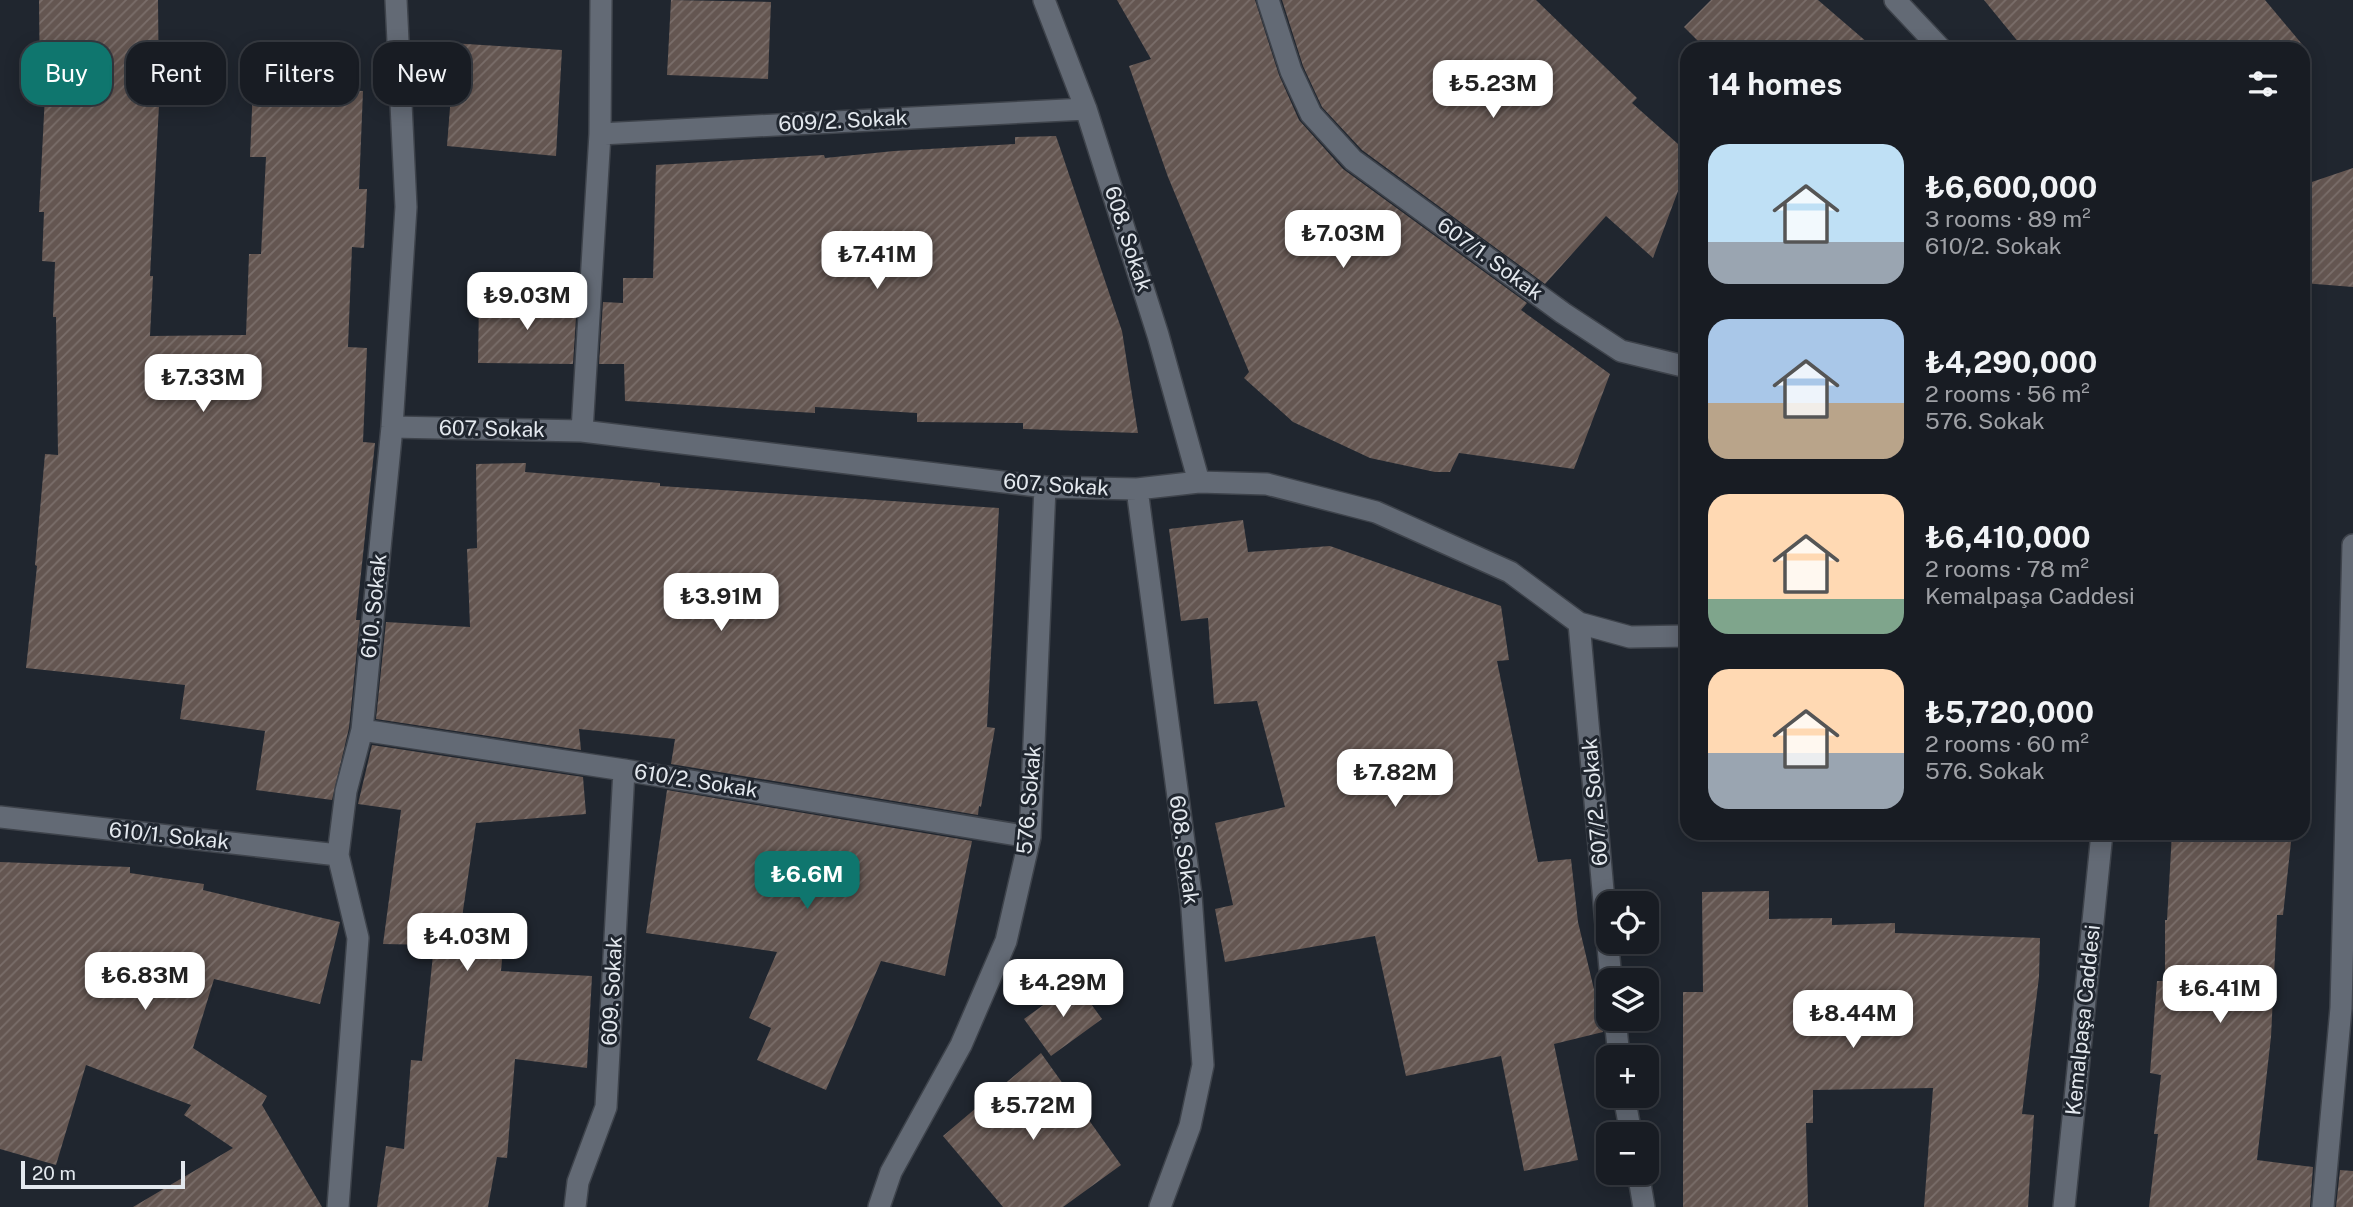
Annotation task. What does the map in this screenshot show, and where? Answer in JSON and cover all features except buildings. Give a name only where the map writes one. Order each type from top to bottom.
[{"type":"street","name":"610. Sokak","points":[[338,1207],[358,938],[338,855],[346,791],[362,730],[392,427],[406,207],[396,0]]},
{"type":"street","points":[[582,431],[600,134],[601,0]]},
{"type":"street","name":"608. Sokak","points":[[1044,0],[1086,109],[1158,335],[1199,482]]},
{"type":"street","name":"607/1. Sokak","points":[[1268,0],[1291,71],[1311,114],[1353,160],[1563,313],[1621,351],[1680,365]]},
{"type":"street","points":[[1895,0],[1934,42]]},
{"type":"street","name":"609/2. Sokak","points":[[600,134],[1086,109]]},
{"type":"street","name":"607. Sokak","points":[[392,427],[582,431],[1045,487],[1137,489],[1199,482],[1267,484],[1376,512],[1510,572],[1579,623],[1630,637],[1680,636]]},
{"type":"street","name":"576. Sokak","points":[[878,1207],[891,1172],[961,1045],[1006,941],[1030,837],[1045,487]]},
{"type":"street","name":"608. Sokak","points":[[1137,489],[1191,895],[1203,1065],[1189,1126],[1160,1207]]},
{"type":"street","points":[[2323,1207],[2341,1008],[2353,545]]},
{"type":"street","name":"607/2. Sokak","points":[[1579,623],[1610,968]]},
{"type":"street","name":"610/2. Sokak","points":[[362,730],[624,769],[1030,837]]},
{"type":"street","name":"609. Sokak","points":[[575,1207],[578,1182],[606,1107],[624,769]]},
{"type":"street","name":"610/1. Sokak","points":[[0,817],[338,855]]},
{"type":"street","name":"Kemalpaşa Caddesi","points":[[2064,1207],[2101,840]]},
{"type":"street","points":[[1640,1185],[1644,1207]]}]
